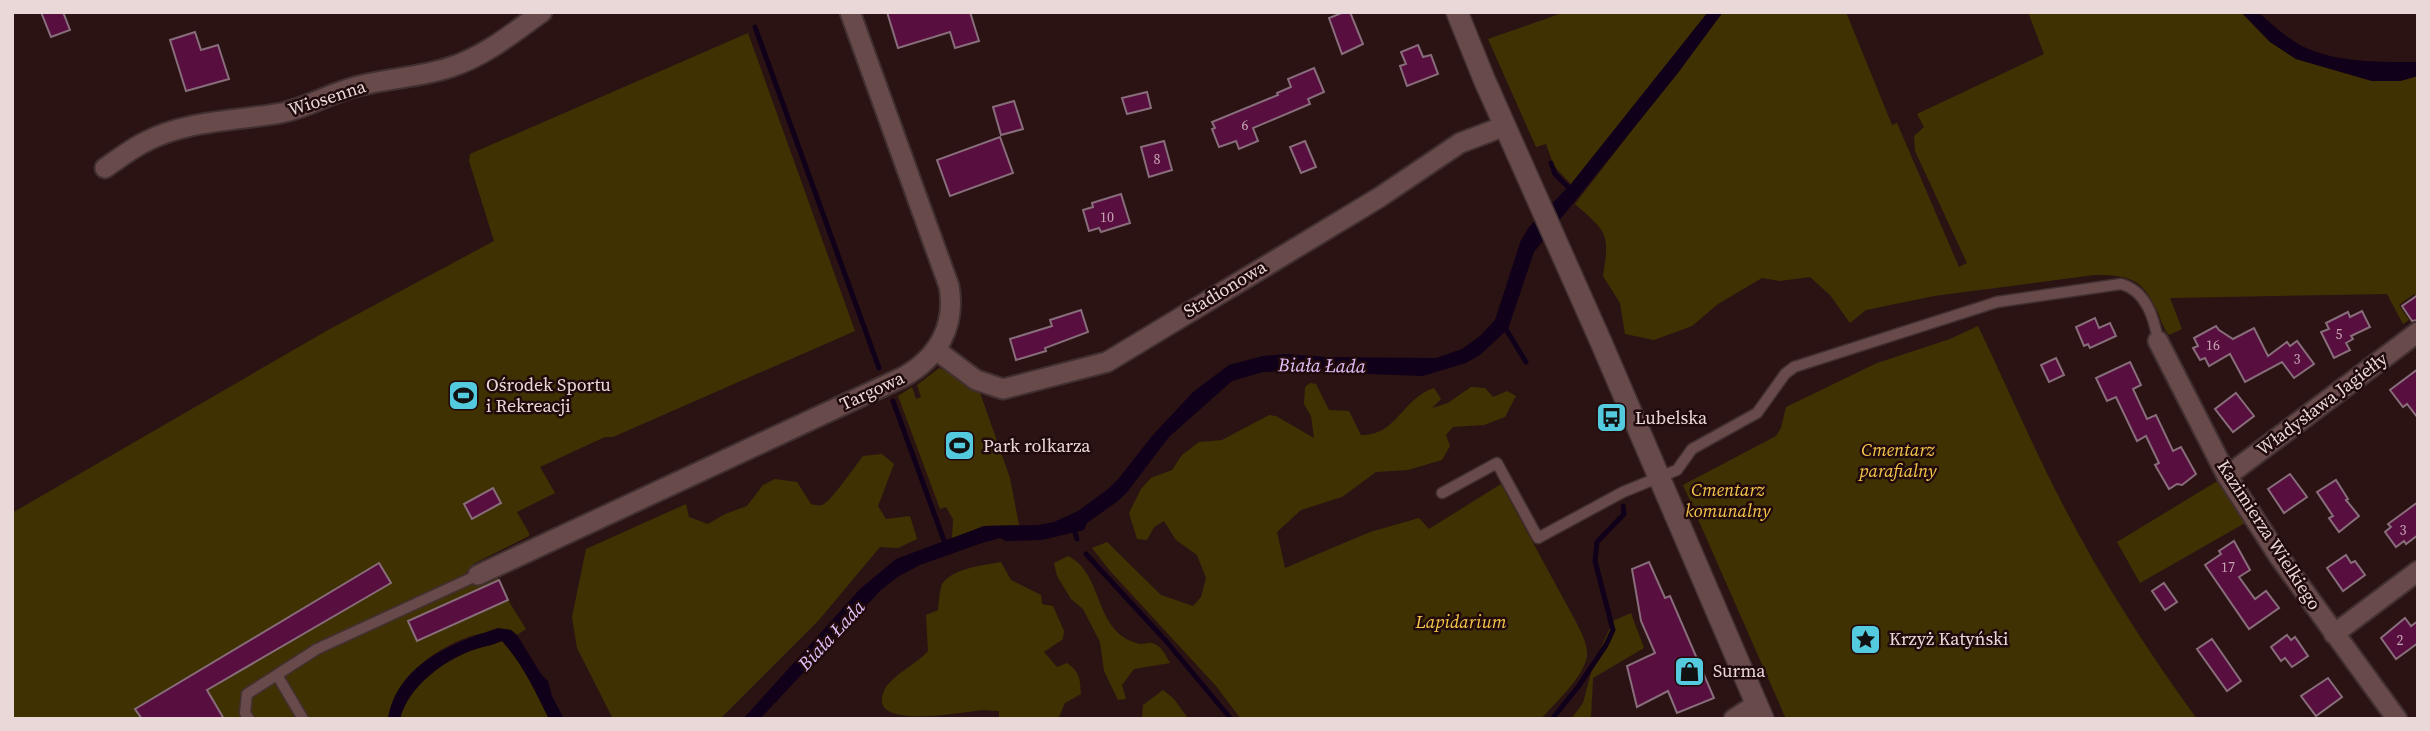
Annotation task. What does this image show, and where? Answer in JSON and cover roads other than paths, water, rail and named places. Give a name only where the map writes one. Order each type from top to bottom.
[{"type":"street","name":"Wiosenna","points":[[105,169],[146,141],[172,132],[215,122],[281,113],[370,83],[449,68],[483,54],[542,12]]},
{"type":"street","name":"Targowa","points":[[478,575],[903,377],[920,366],[936,350],[945,336],[949,321],[951,305],[948,286],[850,12]]},
{"type":"street","points":[[1457,12],[1760,711],[1734,719]]},
{"type":"street","name":"Stadionowa","points":[[936,350],[976,380],[1003,389],[1107,362],[1380,197],[1460,143],[1505,126]]},
{"type":"street","name":"Władysława Jagiełły","points":[[2227,476],[2418,332]]},
{"type":"street","name":"Kazimierza Wielkiego","points":[[2158,341],[2227,476],[2280,558],[2397,719]]},
{"type":"street","points":[[2334,634],[2418,571]]},
{"type":"lane","points":[[1442,493],[1497,463],[1538,538],[1623,492],[1677,470],[1692,449],[1757,413],[1782,378],[1794,367],[1997,302],[2120,284],[2133,289],[2144,300],[2155,325],[2158,341]]},
{"type":"lane","points":[[248,719],[245,713],[247,694],[317,649],[478,575]]},
{"type":"lane","points":[[277,675],[303,719]]},
{"type":"water","name":"Biała Łada","points":[[1708,12],[1723,12],[1678,73],[1534,252],[1508,329],[1480,355],[1466,363],[1423,376],[1287,371],[1263,372],[1232,381],[1169,437],[1128,491],[1087,523],[1084,530],[1042,540],[1006,541],[1000,538],[920,565],[899,576],[881,590],[760,719],[743,719],[860,589],[896,559],[984,526],[1038,525],[1054,522],[1078,511],[1119,478],[1152,436],[1193,392],[1229,365],[1263,356],[1286,354],[1436,358],[1462,349],[1480,336],[1495,320],[1521,240],[1529,227],[1571,184]]},
{"type":"water","points":[[2241,12],[2258,12],[2296,43],[2329,56],[2418,62],[2418,76],[2400,81],[2372,81],[2296,59],[2270,42]]},
{"type":"water","points":[[498,628],[511,630],[517,635],[548,681],[552,696],[564,719],[549,719],[522,668],[502,641],[464,654],[440,667],[419,685],[404,707],[400,719],[388,719],[393,700],[403,684],[429,658]]},
{"type":"waterway","points":[[755,27],[879,368]]},
{"type":"waterway","points":[[1551,163],[1555,174],[1572,191]]},
{"type":"waterway","points":[[1504,326],[1526,362]]},
{"type":"waterway","points":[[893,401],[946,546]]},
{"type":"waterway","points":[[1552,719],[1578,687],[1613,630],[1595,561],[1597,542],[1624,514],[1623,506]]},
{"type":"waterway","points":[[1073,526],[1077,539]]},
{"type":"waterway","points":[[1086,554],[1166,641],[1231,719]]},
{"type":"place","name":"Ośrodek Sportu i Rekreacji","points":[[463,395]]},
{"type":"place","name":"Lubelska","points":[[1612,418]]},
{"type":"place","name":"Park rolkarza","points":[[960,446]]},
{"type":"place","name":"Krzyż Katyński","points":[[1866,639]]},
{"type":"place","name":"Surma","points":[[1690,671]]},
{"type":"park label","name":"Cmentarz parafialny","points":[[1898,460]]},
{"type":"park label","name":"Cmentarz komunalny","points":[[1728,500]]},
{"type":"park label","name":"Lapidarium","points":[[1461,622]]}]
